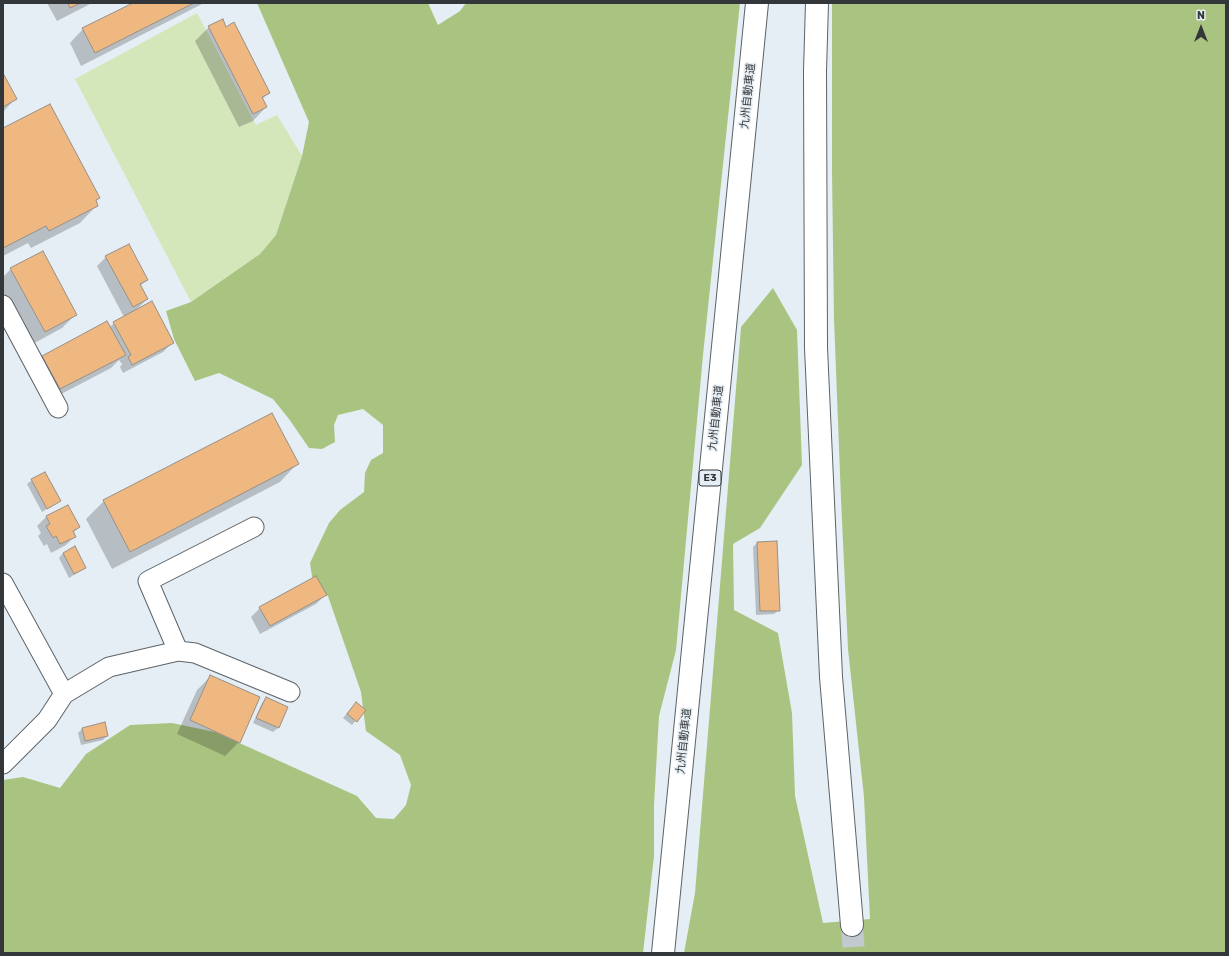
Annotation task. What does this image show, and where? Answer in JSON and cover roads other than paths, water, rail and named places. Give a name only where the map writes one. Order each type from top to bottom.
[{"type":"highway","name":"九州自動車道","points":[[663,953],[757,3]]},
{"type":"highway","points":[[817,3],[815,71],[816,348],[830,677],[852,925]]},
{"type":"street","points":[[3,305],[58,408]]},
{"type":"street","points":[[178,651],[148,581],[254,527]]},
{"type":"street","points":[[5,592],[64,694]]},
{"type":"street","points":[[3,764],[47,720],[64,694],[109,667],[178,651],[195,653],[290,692]]},
{"type":"tunnel","points":[[852,925],[854,953]]}]
